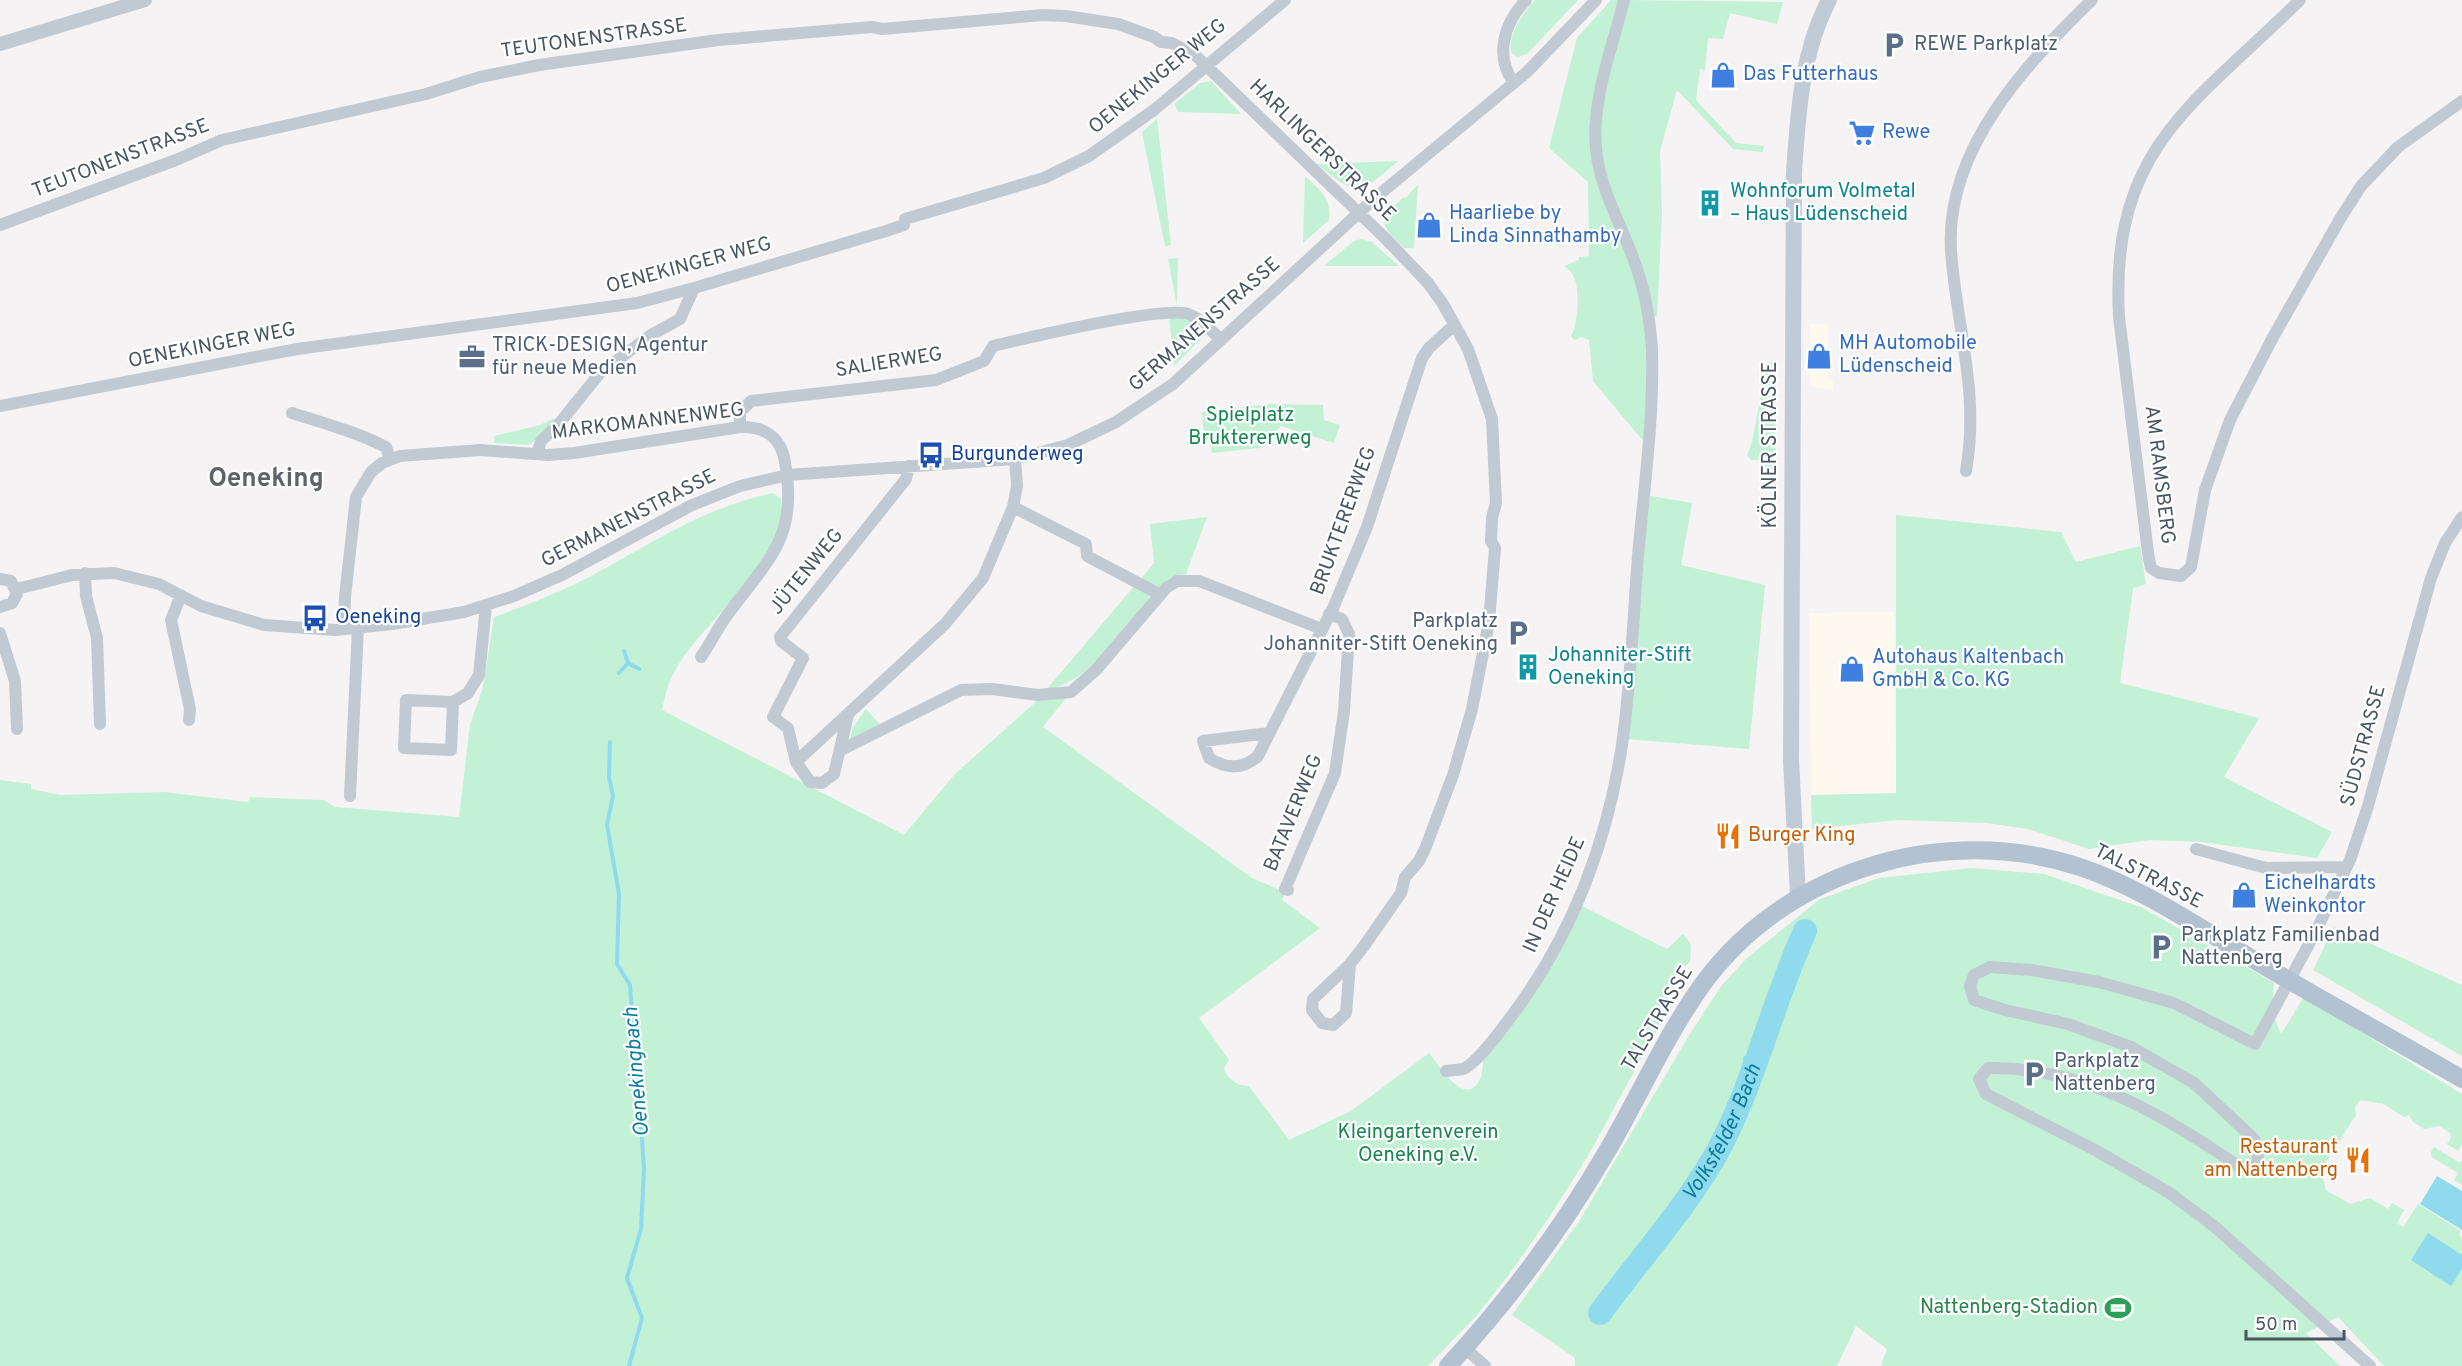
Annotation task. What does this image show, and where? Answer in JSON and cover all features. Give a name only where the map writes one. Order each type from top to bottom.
[{"type":"main road","name":"KÖLNER STRASSE","points":[[1798,896],[1791,760],[1794,173],[1801,85],[1811,45],[1829,0]]},
{"type":"main road","name":"TALSTRASSE","points":[[1448,1366],[1542,1254],[1572,1209],[1706,980],[1732,949],[1798,896],[1822,883],[1873,866],[1960,850],[2032,855],[2081,867],[2160,905],[2462,1079]]},
{"type":"street","points":[[0,44],[145,0]]},
{"type":"street","name":"OENEKINGER WEG","points":[[0,406],[297,349],[578,313],[637,303],[886,231],[904,225],[905,219],[1044,178],[1081,161],[1154,110],[1285,0]]},
{"type":"street","points":[[1514,83],[1504,66],[1503,45],[1507,29],[1526,0]]},
{"type":"street","name":"GERMANENSTRASSE","points":[[17,589],[85,573],[123,574],[159,584],[201,606],[252,623],[296,628],[344,629],[438,618],[486,606],[562,575],[692,505],[740,486],[788,475],[1015,459],[1068,445],[1116,422],[1173,384],[1359,213],[1514,83],[1596,0]]},
{"type":"street","name":"IN DER HEIDE","points":[[1446,1071],[1465,1068],[1470,1064],[1520,1005],[1568,922],[1597,853],[1614,790],[1622,742],[1652,370],[1649,315],[1633,256],[1607,192],[1596,147],[1598,106],[1624,0]]},
{"type":"street","points":[[1966,471],[1970,400],[1968,368],[1951,250],[1951,227],[1958,185],[1982,131],[1994,113],[2043,51],[2092,0]]},
{"type":"street","name":"AM RAMSBERG","points":[[2300,0],[2199,94],[2170,126],[2146,166],[2127,213],[2118,280],[2120,317],[2148,553],[2151,568],[2159,573],[2181,576],[2191,567],[2205,490],[2230,420],[2272,339],[2356,194],[2369,176],[2403,143],[2462,101]]},
{"type":"street","name":"TEUTONENSTRASSE","points":[[0,225],[176,160],[222,140],[262,129],[426,94],[480,77],[539,65],[718,40],[1043,15],[1119,24],[1188,51],[1205,66]]},
{"type":"street","name":"HARLINGERSTRASSE","points":[[1205,66],[1359,213],[1428,283],[1468,349],[1492,419],[1496,503],[1492,518],[1491,541],[1495,548],[1489,622],[1472,709],[1455,770],[1419,861],[1405,877],[1400,895],[1350,964],[1313,999],[1312,1010],[1322,1023],[1333,1025],[1346,1013],[1350,964]]},
{"type":"street","points":[[537,454],[541,441],[558,425],[600,373],[651,335],[680,319],[694,288]]},
{"type":"street","name":"SALIERWEG","points":[[740,427],[740,412],[751,401],[936,380],[984,361],[993,346],[1113,322],[1166,313],[1187,314],[1199,320],[1220,339]]},
{"type":"street","name":"BRUKTERERWEG","points":[[1269,733],[1203,741],[1209,758],[1223,766],[1236,767],[1258,756],[1322,629],[1367,527],[1422,358],[1429,348],[1454,325]]},
{"type":"street","points":[[292,413],[343,428],[370,439],[386,447],[390,459],[370,472],[356,497],[345,597],[344,629]]},
{"type":"street","name":"MARKOMANNENWEG","points":[[390,459],[480,450],[537,454],[581,452],[740,427],[760,428],[775,438],[784,455],[788,475],[787,518],[780,542],[772,557],[717,629],[701,657]]},
{"type":"street","points":[[848,715],[834,774],[822,783],[810,782],[796,762],[945,624],[967,598],[992,560],[1013,507],[1017,486],[1015,459]]},
{"type":"street","name":"JÜTENWEG","points":[[796,762],[788,728],[773,717],[803,658],[781,641],[780,637],[906,479],[909,466]]},
{"type":"street","points":[[1013,507],[1086,544],[1087,556],[1159,594]]},
{"type":"street","name":"SÜDSTRASSE","points":[[2370,1366],[2214,1226],[2168,1192],[2097,1151],[1986,1094],[1980,1086],[1982,1072],[1988,1068],[2000,1068],[2042,1072],[2119,1095],[2185,1130],[2238,1167],[2255,1167],[2259,1149],[2254,1139],[2194,1083],[2131,1047],[2068,1024],[2005,1010],[1974,1000],[1970,986],[1974,975],[1990,967],[2031,970],[2099,982],[2174,1003],[2254,1044],[2346,867],[2368,806],[2431,578],[2445,543],[2462,517]]},
{"type":"street","points":[[85,573],[86,596],[97,638],[100,723]]},
{"type":"street","points":[[0,579],[10,581],[17,589],[12,603],[0,607]]},
{"type":"street","points":[[841,750],[961,690],[992,689],[1056,695],[1076,689],[1096,670],[1159,594],[1177,581],[1199,581],[1322,629]]},
{"type":"street","points":[[181,595],[171,620],[187,688],[189,720]]},
{"type":"street","points":[[453,702],[451,750],[404,748],[406,700],[453,702],[468,693],[479,675],[486,606]]},
{"type":"street","name":"BATAVERWEG","points":[[1288,890],[1285,889],[1335,773],[1341,741],[1349,634],[1342,619],[1329,614]]},
{"type":"street","points":[[350,796],[358,628]]},
{"type":"street","points":[[0,633],[15,681],[17,729]]},
{"type":"street","points":[[2196,849],[2266,868],[2346,867]]},
{"type":"street","points":[[1465,1348],[1485,1366]]},
{"type":"shaded area","name":"MH Automobile Lüdenscheid","points":[[1810,324],[1828,325],[1828,380],[1833,380],[1833,390],[1810,386]]},
{"type":"shaded area","name":"Autohaus Kaltenbach GmbH & Co. KG","points":[[1894,612],[1896,794],[1811,795],[1809,613]]},
{"type":"green space","points":[[1535,0],[1578,0],[1527,54],[1517,57],[1511,52],[1510,45],[1514,31]]},
{"type":"green space","points":[[1611,0],[1622,0],[1593,147],[1637,280],[1649,350],[1644,442],[1593,381],[1589,340],[1581,337],[1574,340],[1571,336],[1577,316],[1578,298],[1573,275],[1564,266],[1579,260],[1579,257],[1589,256],[1588,182],[1549,148],[1577,38]]},
{"type":"green space","points":[[1628,0],[1783,2],[1777,24],[1730,13],[1723,39],[1708,38],[1705,70],[1700,69],[1696,100],[1736,143],[1764,146],[1763,152],[1733,149],[1677,90],[1660,151],[1662,215],[1657,317],[1652,316],[1601,161],[1599,120]]},
{"type":"green space","points":[[1211,81],[1241,114],[1179,112],[1174,104],[1200,83]]},
{"type":"green space","points":[[1157,119],[1171,245],[1165,246],[1142,132]]},
{"type":"green space","points":[[1398,161],[1375,181],[1359,188],[1342,183],[1317,164]]},
{"type":"green space","points":[[1305,176],[1327,200],[1329,220],[1303,243]]},
{"type":"green space","points":[[1418,184],[1414,248],[1404,248],[1386,227],[1385,217]]},
{"type":"green space","points":[[1361,239],[1372,242],[1399,266],[1324,266],[1354,241]]},
{"type":"green space","points":[[1178,258],[1177,306],[1168,259]]},
{"type":"green space","points":[[1169,316],[1196,323],[1205,335],[1174,366]]},
{"type":"green space","points":[[1775,359],[1775,469],[1769,473],[1769,482],[1761,468],[1761,460],[1751,460],[1747,455],[1752,442],[1767,365]]},
{"type":"green space","name":"Spielplatz Bruktererweg","points":[[1270,404],[1323,405],[1324,420],[1340,425],[1334,443],[1281,426],[1260,448],[1212,453],[1210,439],[1204,439],[1202,412]]},
{"type":"green space","points":[[554,418],[555,422],[529,445],[494,443],[494,436],[540,425]]},
{"type":"green space","name":"Kleingartenverein Oeneking e.V.","points":[[773,493],[781,499],[781,521],[773,543],[743,587],[677,667],[662,710],[904,835],[955,774],[1038,700],[1069,694],[1043,727],[1252,878],[1285,892],[1282,900],[1320,928],[1199,1018],[1229,1060],[1224,1068],[1227,1075],[1237,1083],[1249,1086],[1289,1140],[1351,1111],[1429,1053],[1446,1075],[1461,1088],[1468,1090],[1475,1086],[1481,1077],[1484,1058],[1580,905],[1667,949],[1683,934],[1691,944],[1690,962],[1676,975],[1659,1026],[1589,1154],[1550,1216],[1477,1315],[1428,1366],[0,1366],[0,780],[31,784],[31,789],[60,795],[164,792],[248,802],[250,797],[323,800],[335,807],[459,817],[470,725],[483,687],[494,617],[579,582],[701,517],[748,499]]},
{"type":"green space","points":[[1646,495],[1692,503],[1681,565],[1765,585],[1749,749],[1626,739]]},
{"type":"green space","points":[[1896,515],[2061,532],[2076,562],[2140,546],[2146,584],[2133,588],[2120,683],[2259,718],[2224,777],[2332,832],[2317,858],[2202,842],[2149,840],[2089,849],[2028,829],[1987,823],[1897,820],[1812,829],[1811,795],[1896,793]]},
{"type":"green space","points":[[1207,517],[1186,574],[1171,577],[1156,589],[1140,580],[1154,563],[1150,524]]},
{"type":"green space","points":[[1136,584],[1153,593],[1107,652],[1079,676],[1046,690]]},
{"type":"green space","points":[[866,709],[881,726],[849,743],[853,727]]},
{"type":"green space","points":[[1972,868],[2044,874],[2143,908],[2274,983],[2272,1012],[2281,1034],[2304,997],[2462,1094],[2462,1144],[2458,1151],[2447,1144],[2451,1138],[2450,1133],[2439,1126],[2424,1129],[2413,1122],[2409,1115],[2404,1117],[2382,1103],[2359,1101],[2355,1107],[2356,1115],[2321,1170],[2326,1190],[2350,1204],[2370,1198],[2388,1209],[2392,1203],[2404,1210],[2397,1223],[2403,1227],[2418,1204],[2461,1231],[2459,1235],[2462,1238],[2462,1366],[2384,1366],[2338,1317],[2306,1333],[2340,1366],[1881,1366],[1887,1349],[1856,1326],[1837,1366],[1575,1366],[1575,1358],[1512,1315],[1580,1220],[1688,1037],[1722,985],[1747,958],[1820,899],[1879,878]]},
{"type":"green space","points":[[2334,927],[2462,985],[2462,1056],[2313,970]]},
{"type":"green space","points":[[2434,1147],[2460,1163],[2462,1160],[2462,1185],[2454,1180],[2458,1173],[2432,1157],[2431,1152]]},
{"type":"water","points":[[2437,1176],[2462,1191],[2462,1230],[2420,1204]]},
{"type":"water","points":[[2428,1233],[2462,1255],[2462,1269],[2451,1286],[2411,1260]]},
{"type":"waterway","points":[[619,673],[628,663],[624,651]]},
{"type":"waterway","points":[[628,663],[639,669]]},
{"type":"waterway","name":"Oenekingbach","points":[[610,742],[609,777],[613,796],[607,825],[619,894],[617,964],[630,985],[633,1030],[638,1045],[637,1067],[644,1169],[641,1229],[627,1278],[642,1318],[629,1366]]},
{"type":"waterway","name":"Volksfelder Bach","points":[[1600,1313],[1679,1210],[1720,1147],[1744,1094],[1805,931]]},
{"type":"waterway","points":[[1745,1058],[1747,1082]]},
{"type":"place","name":"REWE Parkplatz","points":[[1894,45]]},
{"type":"place","name":"Das Futterhaus","points":[[1723,75]]},
{"type":"place","name":"Rewe","points":[[1862,133]]},
{"type":"place","name":"Wohnforum Volmetal – Haus Lüdenscheid","points":[[1710,203]]},
{"type":"place","name":"Haarliebe by Linda Sinnathamby","points":[[1429,225]]},
{"type":"place","name":"MH Automobile Lüdenscheid","points":[[1819,356]]},
{"type":"place","name":"TRICK-DESIGN, Agentur für neue Medien","points":[[472,357]]},
{"type":"place","name":"Burgunderweg","points":[[931,455]]},
{"type":"place","name":"Oeneking","points":[[315,618]]},
{"type":"place","name":"Parkplatz Johanniter-Stift Oeneking","points":[[1518,633]]},
{"type":"place","name":"Johanniter-Stift Oeneking","points":[[1528,667]]},
{"type":"place","name":"Autohaus Kaltenbach GmbH & Co. KG","points":[[1852,669]]},
{"type":"place","name":"Burger King","points":[[1728,836]]},
{"type":"place","name":"Eichelhardts Weinkontor","points":[[2244,895]]},
{"type":"place","name":"Parkplatz Familienbad Nattenberg","points":[[2161,947]]},
{"type":"place","name":"Parkplatz Nattenberg","points":[[2034,1074]]},
{"type":"place","name":"Restaurant am Nattenberg","points":[[2358,1160]]},
{"type":"place","name":"Nattenberg-Stadion","points":[[2118,1308]]},
{"type":"district","name":"Oeneking","points":[[266,479]]}]
